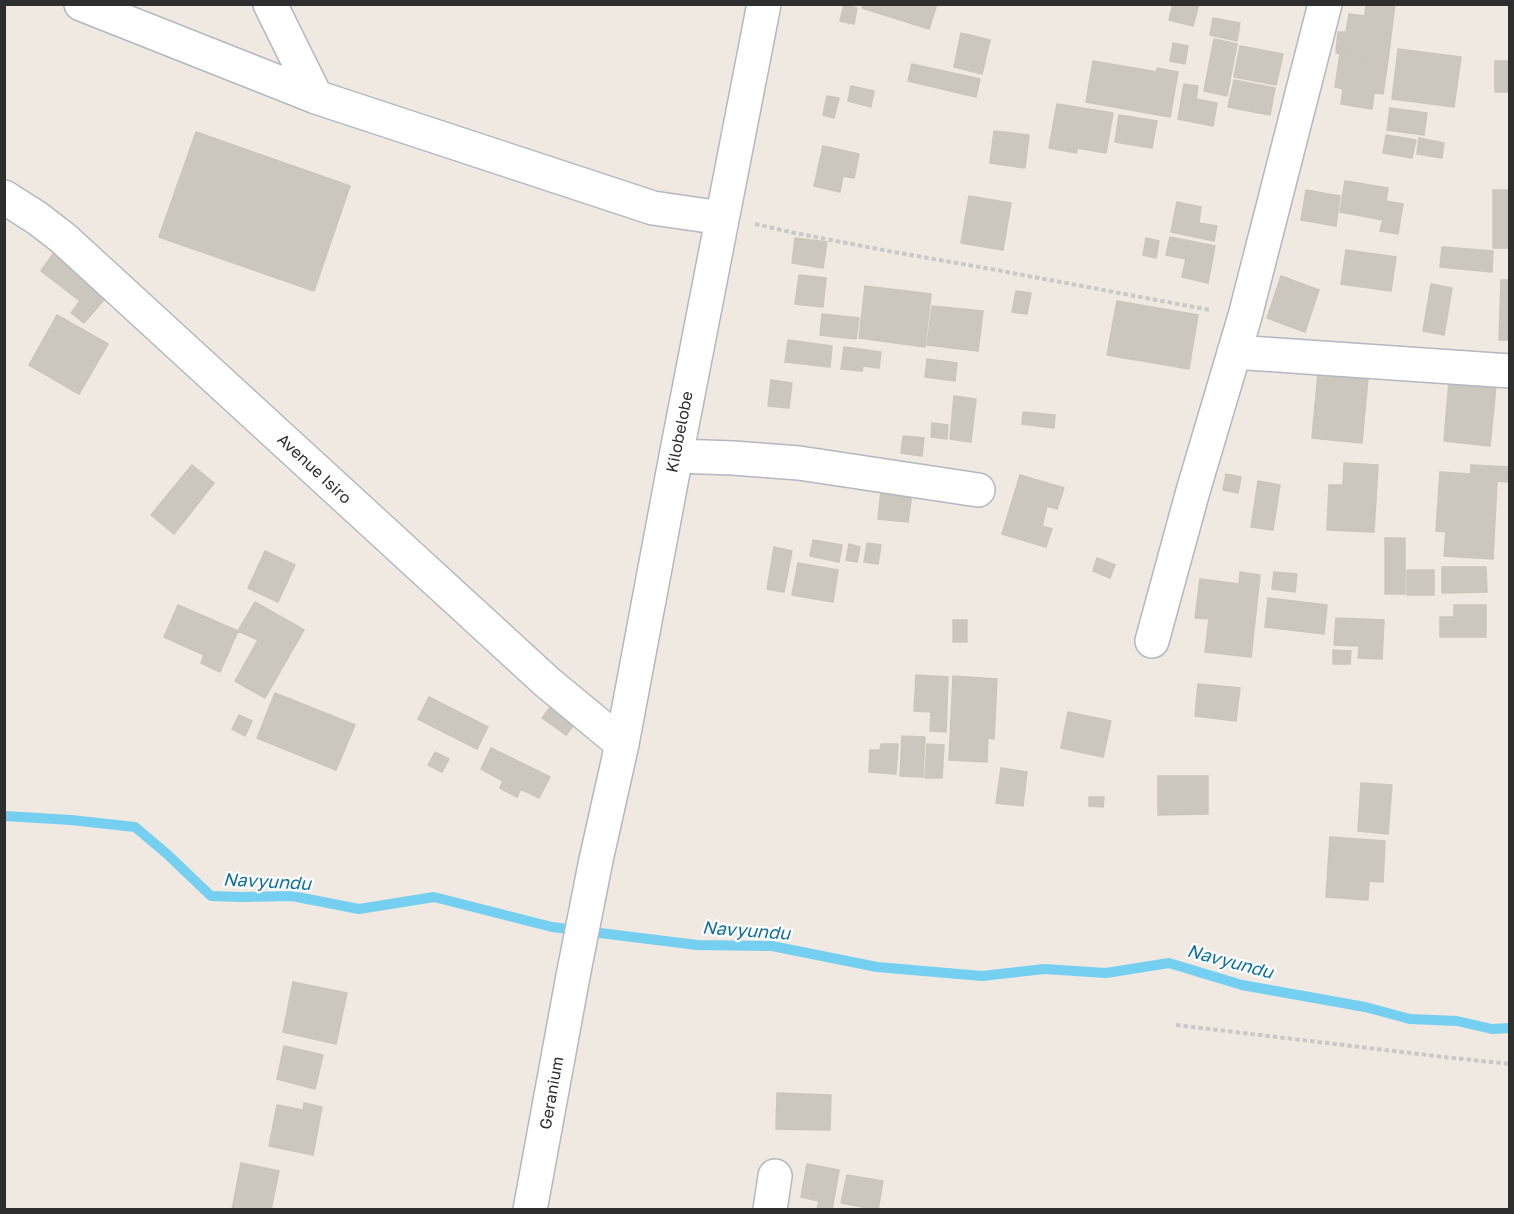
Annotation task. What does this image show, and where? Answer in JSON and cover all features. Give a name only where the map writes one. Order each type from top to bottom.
[{"type":"street","points":[[81,4],[316,97],[653,208],[722,218]]},
{"type":"street","points":[[270,4],[316,97]]},
{"type":"street","name":"Kilobelobe","points":[[596,860],[622,744],[764,4]]},
{"type":"street","points":[[1152,641],[1245,316],[1325,4]]},
{"type":"street","name":"Avenue Isiro","points":[[4,197],[63,238],[547,682],[622,744]]},
{"type":"street","points":[[1234,352],[1509,372]]},
{"type":"street","points":[[676,456],[799,463],[978,490]]},
{"type":"street","name":"Geranium","points":[[530,1209],[596,860]]},
{"type":"street","points":[[770,1209],[775,1176]]},
{"type":"path","points":[[722,218],[876,249],[1245,316]]},
{"type":"path","points":[[1176,1025],[1509,1064]]},
{"type":"building","points":[[863,4],[937,4],[929,29],[862,8]]},
{"type":"building","points":[[1173,4],[1199,4],[1193,26],[1169,20]]},
{"type":"building","points":[[1366,4],[1395,4],[1388,60],[1336,53],[1338,32],[1346,32],[1349,14],[1365,16]]},
{"type":"building","points":[[844,5],[857,8],[854,24],[840,21]]},
{"type":"building","points":[[1213,18],[1240,23],[1237,41],[1210,35]]},
{"type":"building","points":[[961,33],[990,40],[982,74],[954,67]]},
{"type":"building","points":[[1214,39],[1237,44],[1227,96],[1204,91]]},
{"type":"building","points":[[1173,43],[1188,46],[1185,64],[1170,61]]},
{"type":"building","points":[[1240,46],[1283,54],[1276,85],[1234,77]]},
{"type":"building","points":[[1398,49],[1461,57],[1454,107],[1392,99]]},
{"type":"building","points":[[1340,54],[1388,60],[1383,94],[1374,93],[1372,109],[1341,104],[1343,89],[1335,87]]},
{"type":"building","points":[[1093,61],[1157,72],[1157,68],[1178,72],[1170,117],[1086,102]]},
{"type":"building","points":[[1495,61],[1510,61],[1510,92],[1495,92]]},
{"type":"building","points":[[912,64],[980,79],[976,97],[908,81]]},
{"type":"building","points":[[1234,80],[1275,88],[1270,115],[1228,107]]},
{"type":"building","points":[[1184,84],[1198,86],[1196,99],[1217,103],[1213,126],[1178,119]]},
{"type":"building","points":[[851,86],[874,91],[871,107],[848,101]]},
{"type":"building","points":[[827,96],[839,98],[834,118],[823,115]]},
{"type":"building","points":[[1057,104],[1113,113],[1106,153],[1077,148],[1077,153],[1049,148]]},
{"type":"building","points":[[1390,108],[1427,113],[1424,135],[1387,130]]},
{"type":"building","points":[[1119,115],[1157,121],[1152,148],[1115,142]]},
{"type":"building","points":[[994,131],[1029,135],[1025,168],[990,163]]},
{"type":"building","points":[[196,132],[350,186],[314,291],[159,237]]},
{"type":"building","points":[[1386,135],[1416,140],[1412,158],[1383,153]]},
{"type":"building","points":[[1419,138],[1444,143],[1442,158],[1417,154]]},
{"type":"building","points":[[823,146],[859,154],[854,178],[843,176],[840,192],[814,186]]},
{"type":"building","points":[[1345,181],[1388,188],[1386,201],[1403,204],[1398,234],[1380,231],[1383,220],[1340,212]]},
{"type":"building","points":[[1306,190],[1340,196],[1336,226],[1301,220]]},
{"type":"building","points":[[1493,190],[1510,190],[1510,248],[1493,248]]},
{"type":"building","points":[[969,196],[1011,203],[1003,250],[961,243]]},
{"type":"building","points":[[1177,202],[1201,207],[1199,223],[1217,226],[1214,241],[1171,232]]},
{"type":"building","points":[[1170,237],[1215,246],[1208,283],[1182,277],[1186,259],[1166,255]]},
{"type":"building","points":[[795,238],[827,242],[823,268],[792,263]]},
{"type":"building","points":[[1146,238],[1159,241],[1156,258],[1143,255]]},
{"type":"building","points":[[1442,247],[1493,251],[1492,272],[1440,267]]},
{"type":"building","points":[[1346,250],[1396,257],[1391,291],[1341,284]]},
{"type":"building","points":[[55,251],[108,295],[84,323],[71,313],[80,301],[41,271]]},
{"type":"building","points":[[799,275],[826,278],[823,307],[795,304]]},
{"type":"building","points":[[1281,276],[1319,290],[1305,332],[1267,318]]},
{"type":"building","points":[[1501,280],[1510,280],[1510,340],[1499,340]]},
{"type":"building","points":[[1431,284],[1452,288],[1444,335],[1423,331]]},
{"type":"building","points":[[865,286],[931,294],[925,347],[859,338]]},
{"type":"building","points":[[1016,291],[1031,293],[1027,314],[1012,312]]},
{"type":"building","points":[[1117,301],[1198,315],[1189,369],[1107,355]]},
{"type":"building","points":[[932,306],[983,311],[978,351],[927,345]]},
{"type":"building","points":[[822,314],[859,318],[856,339],[820,335]]},
{"type":"building","points":[[57,315],[108,344],[79,394],[29,365]]},
{"type":"building","points":[[788,340],[832,346],[830,367],[785,362]]},
{"type":"building","points":[[844,347],[881,352],[879,368],[863,366],[862,371],[841,369]]},
{"type":"building","points":[[927,359],[957,363],[955,381],[925,377]]},
{"type":"building","points":[[1318,373],[1368,378],[1362,443],[1312,438]]},
{"type":"building","points":[[771,380],[792,383],[789,408],[768,406]]},
{"type":"building","points":[[1449,381],[1496,386],[1490,446],[1444,441]]},
{"type":"building","points":[[954,396],[976,399],[971,442],[950,439]]},
{"type":"building","points":[[1023,412],[1055,415],[1054,428],[1022,424]]},
{"type":"building","points":[[932,423],[948,425],[947,439],[931,437]]},
{"type":"building","points":[[903,436],[924,438],[922,456],[901,453]]},
{"type":"building","points":[[1344,463],[1378,465],[1374,532],[1327,530],[1329,485],[1343,485]]},
{"type":"building","points":[[192,465],[214,483],[174,534],[151,515]]},
{"type":"building","points":[[1471,465],[1508,467],[1507,482],[1497,481],[1493,559],[1444,556],[1446,532],[1436,531],[1440,472],[1471,474]]},
{"type":"building","points":[[1226,474],[1241,477],[1238,493],[1223,490]]},
{"type":"building","points":[[1020,475],[1064,488],[1057,509],[1047,506],[1042,526],[1052,529],[1046,547],[1002,534]]},
{"type":"building","points":[[1258,481],[1280,485],[1273,530],[1251,527]]},
{"type":"building","points":[[882,482],[913,486],[908,522],[878,519]]},
{"type":"building","points":[[1385,538],[1405,538],[1405,594],[1385,594]]},
{"type":"building","points":[[813,540],[842,545],[839,562],[810,556]]},
{"type":"building","points":[[867,543],[881,545],[878,564],[864,562]]},
{"type":"building","points":[[849,544],[860,547],[857,562],[846,560]]},
{"type":"building","points":[[774,547],[792,551],[784,592],[767,589]]},
{"type":"building","points":[[265,551],[295,565],[278,602],[248,588]]},
{"type":"building","points":[[1097,558],[1115,565],[1110,578],[1093,571]]},
{"type":"building","points":[[798,563],[838,570],[833,602],[792,595]]},
{"type":"building","points":[[1442,567],[1486,567],[1487,592],[1442,593]]},
{"type":"building","points":[[1407,570],[1434,570],[1434,595],[1407,595]]},
{"type":"building","points":[[1240,572],[1260,575],[1251,657],[1205,652],[1209,619],[1195,618],[1200,579],[1239,584]]},
{"type":"building","points":[[1274,572],[1297,574],[1295,592],[1272,589]]},
{"type":"building","points":[[1268,598],[1327,605],[1324,634],[1265,627]]},
{"type":"building","points":[[255,602],[304,630],[265,698],[235,681],[258,640],[238,631]]},
{"type":"building","points":[[178,605],[238,631],[220,672],[201,663],[204,655],[164,637]]},
{"type":"building","points":[[1454,605],[1486,605],[1486,637],[1440,637],[1440,617],[1454,617]]},
{"type":"building","points":[[1336,618],[1384,620],[1382,659],[1358,658],[1359,646],[1334,645]]},
{"type":"building","points":[[953,620],[967,620],[967,642],[953,642]]},
{"type":"building","points":[[1333,650],[1351,651],[1350,664],[1333,664]]},
{"type":"building","points":[[916,675],[948,677],[946,732],[930,731],[931,712],[914,711]]},
{"type":"building","points":[[953,676],[997,679],[994,739],[988,738],[987,762],[949,760]]},
{"type":"building","points":[[1198,684],[1240,688],[1236,721],[1195,716]]},
{"type":"building","points":[[275,693],[355,725],[336,770],[257,738]]},
{"type":"building","points":[[429,697],[488,727],[477,749],[418,719]]},
{"type":"building","points":[[552,705],[576,722],[566,735],[542,718]]},
{"type":"building","points":[[1068,712],[1111,721],[1103,757],[1061,748]]},
{"type":"building","points":[[239,715],[252,721],[245,736],[232,729]]},
{"type":"building","points":[[902,736],[925,737],[923,777],[900,776]]},
{"type":"building","points":[[881,744],[898,744],[896,774],[869,772],[870,750],[880,750]]},
{"type":"building","points":[[927,744],[944,745],[942,778],[925,778]]},
{"type":"building","points":[[491,748],[550,777],[539,798],[521,789],[517,797],[500,788],[503,781],[481,769]]},
{"type":"building","points":[[435,752],[449,759],[442,772],[428,765]]},
{"type":"building","points":[[1001,768],[1027,772],[1023,806],[996,803]]},
{"type":"building","points":[[1158,776],[1208,776],[1208,814],[1158,815]]},
{"type":"building","points":[[1361,783],[1392,785],[1388,834],[1358,831]]},
{"type":"building","points":[[1089,797],[1104,797],[1103,807],[1089,806]]},
{"type":"building","points":[[1330,837],[1385,841],[1383,882],[1369,881],[1368,900],[1326,897]]},
{"type":"building","points":[[293,982],[347,993],[336,1044],[283,1032]]},
{"type":"building","points":[[284,1046],[323,1055],[315,1089],[277,1079]]},
{"type":"building","points":[[777,1093],[831,1095],[830,1130],[776,1129]]},
{"type":"building","points":[[304,1103],[322,1107],[313,1155],[269,1146],[277,1105],[303,1110]]},
{"type":"building","points":[[241,1163],[279,1171],[271,1210],[232,1210]]},
{"type":"building","points":[[807,1164],[839,1170],[832,1210],[817,1210],[819,1201],[801,1197]]},
{"type":"building","points":[[847,1175],[883,1181],[878,1210],[841,1203]]},
{"type":"waterway","name":"Navyundu","points":[[4,816],[135,827],[211,896],[292,896],[359,909],[434,897],[552,927],[697,945],[772,946],[877,967],[982,976],[1044,969],[1106,973],[1169,963],[1242,985],[1365,1007],[1410,1019],[1457,1021],[1492,1029],[1510,1028]]}]
